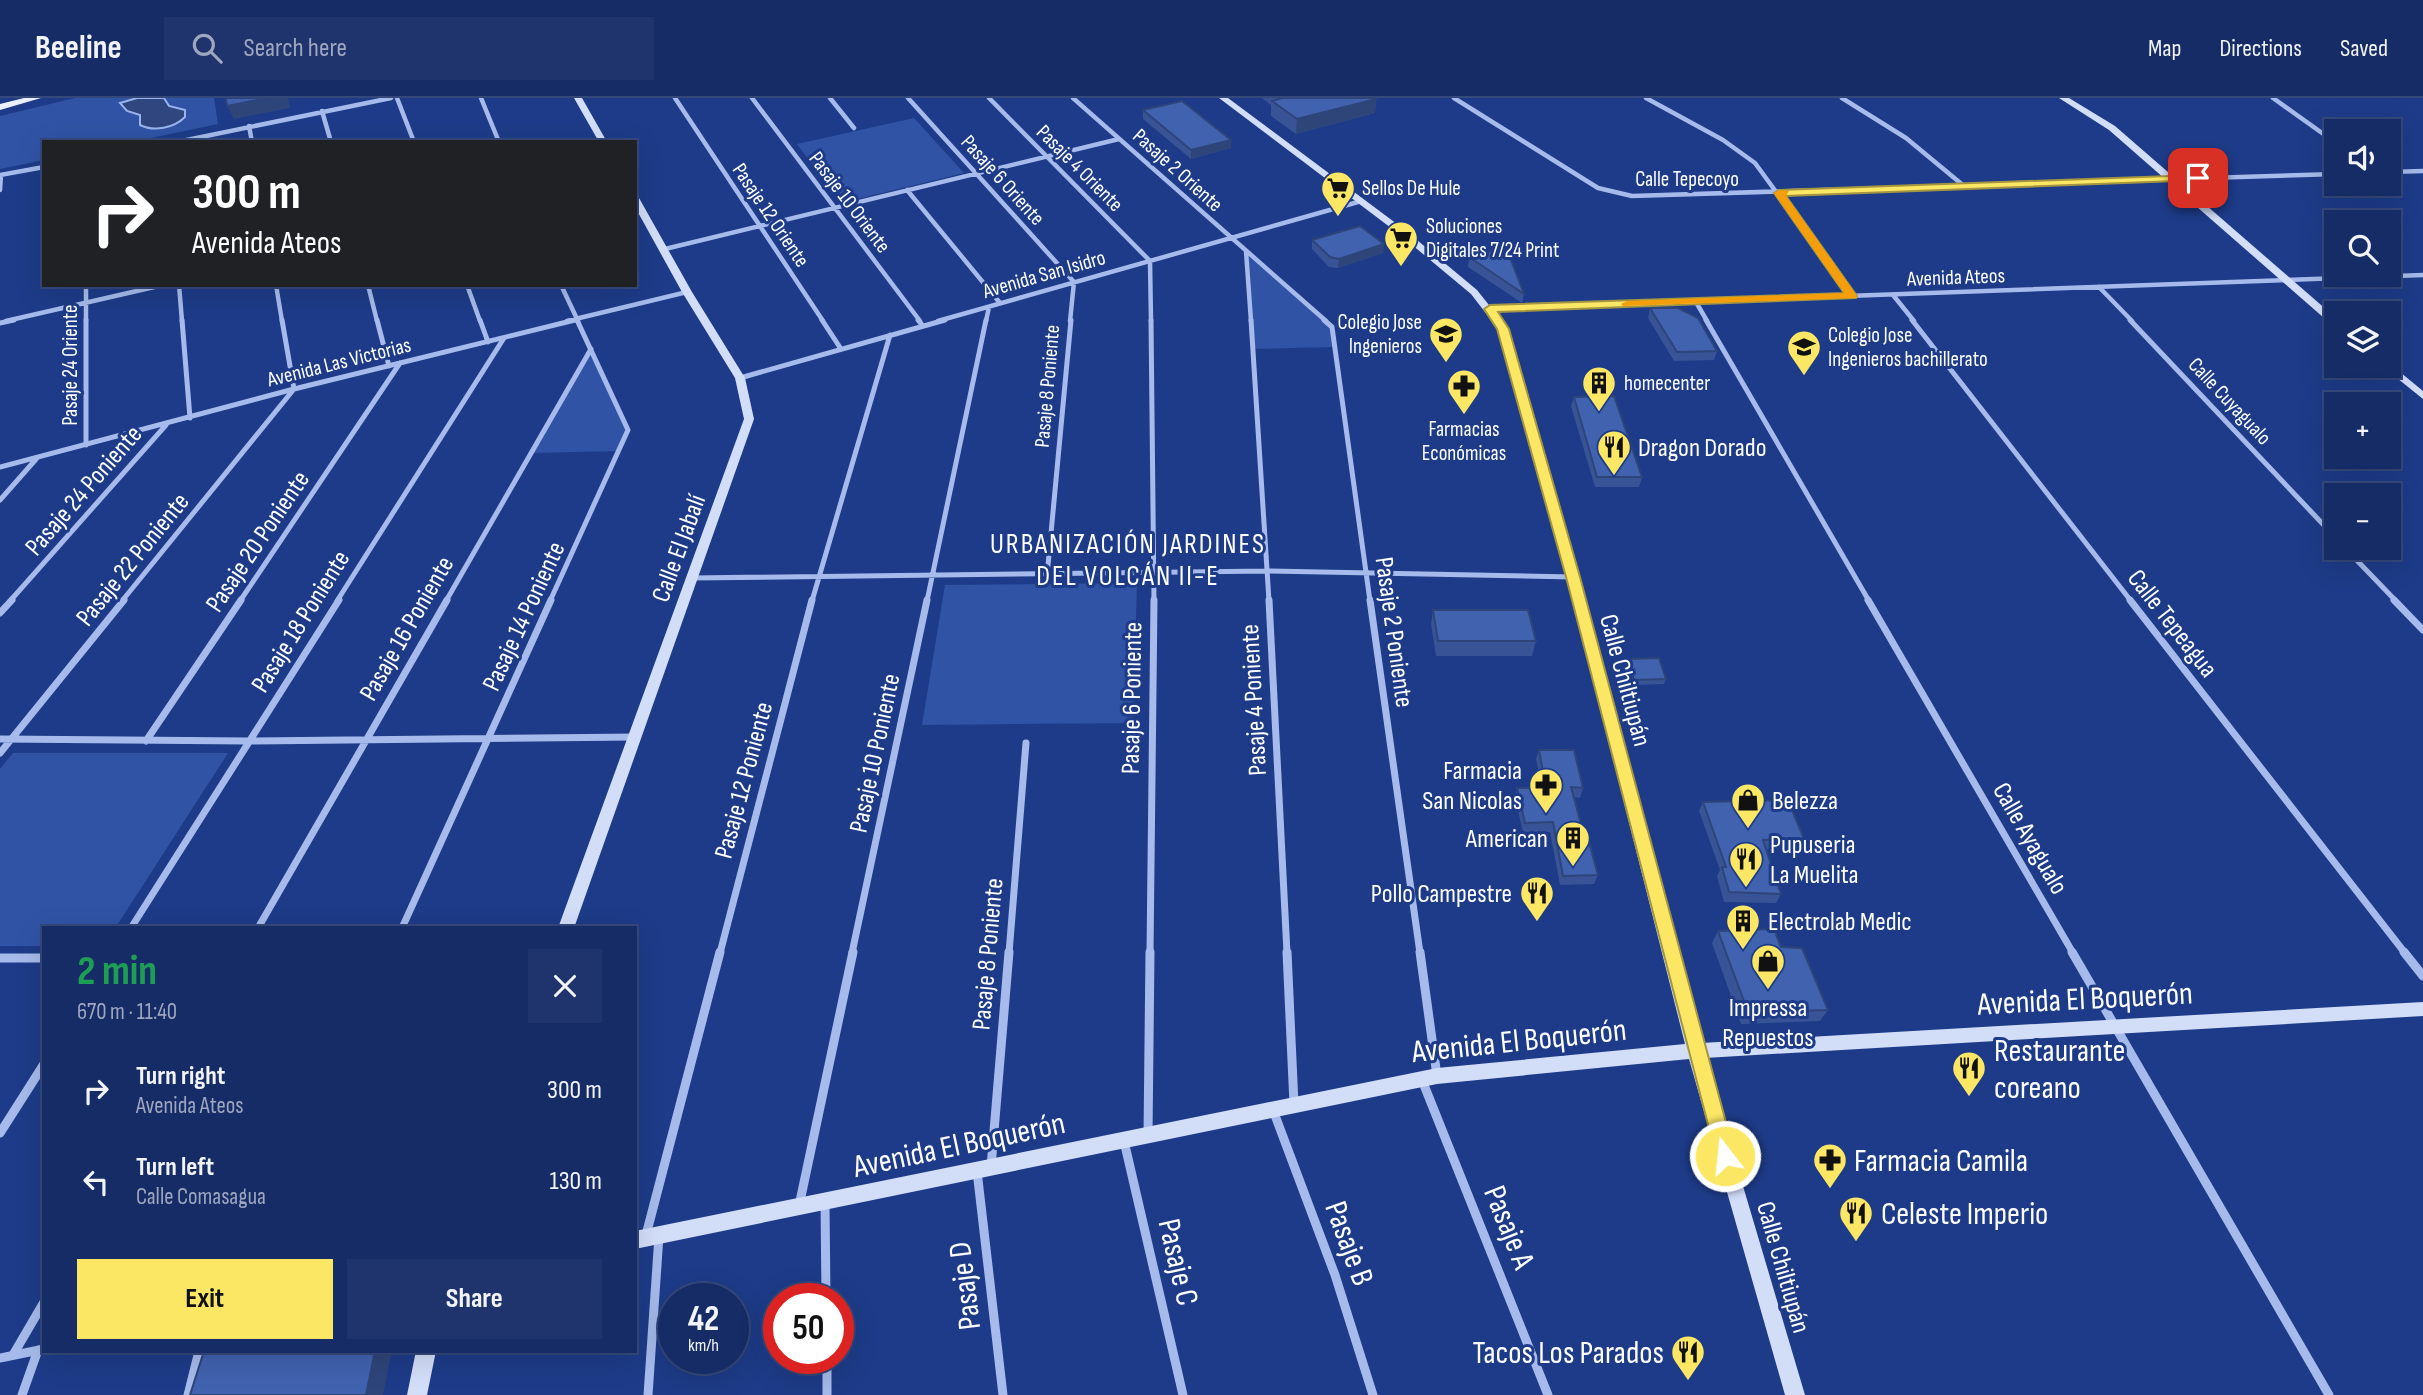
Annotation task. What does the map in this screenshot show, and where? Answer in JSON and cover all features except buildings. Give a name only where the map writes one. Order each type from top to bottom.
[{"type":"main road","points":[[0,107],[36,98]]},
{"type":"main road","points":[[578,98],[602,140]]},
{"type":"main road","name":"Calle Chiltiupán","points":[[1223,98],[1358,202],[1402,232],[1474,292],[1490,309],[1503,329],[1573,577],[1695,1051],[1795,1395]]},
{"type":"main road","points":[[2063,98],[2112,128],[2324,313]]},
{"type":"main road","name":"Calle El Jabalí","points":[[567,926],[749,419],[740,378],[687,292],[637,201]]},
{"type":"main road","points":[[2401,378],[2423,396]]},
{"type":"main road","name":"Avenida El Boquerón","points":[[646,1238],[1429,1077],[1695,1051],[2423,1009]]},
{"type":"main road","points":[[416,1395],[426,1353]]},
{"type":"street","points":[[185,140],[391,98]]},
{"type":"street","points":[[397,98],[413,140]]},
{"type":"street","points":[[481,98],[498,140]]},
{"type":"street","name":"Pasaje 12 Oriente","points":[[675,98],[841,349]]},
{"type":"street","name":"Pasaje 10 Oriente","points":[[752,98],[923,326]]},
{"type":"street","points":[[830,98],[854,128]]},
{"type":"street","name":"Pasaje 6 Oriente","points":[[908,98],[1074,282]]},
{"type":"street","name":"Pasaje 4 Oriente","points":[[989,98],[1150,261]]},
{"type":"street","name":"Pasaje 2 Oriente","points":[[1073,98],[1231,238]]},
{"type":"street","name":"Calle Tepecoyo","points":[[1454,98],[1598,188],[1643,197],[2324,174]]},
{"type":"street","points":[[1646,98],[1723,140],[1755,163],[1852,296]]},
{"type":"street","points":[[1842,98],[1874,114],[1920,145],[1964,186]]},
{"type":"street","points":[[2273,98],[2324,134]]},
{"type":"street","points":[[322,111],[330,140]]},
{"type":"street","points":[[249,125],[252,140]]},
{"type":"street","points":[[665,249],[1119,139]]},
{"type":"street","points":[[0,190],[1,175],[42,167]]},
{"type":"street","points":[[2401,172],[2423,171]]},
{"type":"street","points":[[906,191],[1000,303]]},
{"type":"street","name":"Avenida San Isidro","points":[[740,378],[1358,202]]},
{"type":"street","name":"Pasaje 2 Poniente","points":[[1231,238],[1332,327],[1429,1077]]},
{"type":"street","name":"Pasaje 4 Poniente","points":[[1246,251],[1268,571],[1294,1105]]},
{"type":"street","name":"Pasaje 6 Poniente","points":[[1148,1135],[1154,574],[1150,261]]},
{"type":"street","name":"Avenida Ateos","points":[[1490,309],[2423,275]]},
{"type":"street","name":"Pasaje 8 Poniente","points":[[1047,576],[1074,282]]},
{"type":"street","name":"Pasaje 24 Oriente","points":[[86,287],[86,445]]},
{"type":"street","points":[[0,323],[154,287]]},
{"type":"street","points":[[179,287],[190,418]]},
{"type":"street","points":[[276,287],[294,389]]},
{"type":"street","points":[[369,287],[389,366]]},
{"type":"street","points":[[468,287],[488,342]]},
{"type":"street","name":"Pasaje 14 Poniente","points":[[402,926],[628,430],[562,287]]},
{"type":"street","name":"Calle Cuyagualo","points":[[2099,287],[2324,525]]},
{"type":"street","name":"Avenida Las Victorias","points":[[0,467],[294,389],[687,292]]},
{"type":"street","name":"Calle Tepeagua","points":[[1893,295],[2423,976]]},
{"type":"street","name":"Calle Ayagualo","points":[[1696,302],[2329,1395]]},
{"type":"street","name":"Pasaje 10 Poniente","points":[[799,1207],[989,307]]},
{"type":"street","name":"Pasaje 12 Poniente","points":[[648,1395],[646,1238],[818,577],[890,335]]},
{"type":"street","name":"Pasaje 18 Poniente","points":[[132,926],[504,338]]},
{"type":"street","name":"Pasaje 16 Poniente","points":[[259,926],[591,349]]},
{"type":"street","name":"Pasaje 20 Poniente","points":[[146,741],[400,363]]},
{"type":"street","name":"Pasaje 22 Poniente","points":[[0,753],[294,389]]},
{"type":"street","name":"Pasaje 24 Poniente","points":[[0,613],[167,424]]},
{"type":"street","points":[[0,500],[38,457]]},
{"type":"street","points":[[2357,560],[2423,629]]},
{"type":"street","points":[[692,578],[933,578],[1268,571],[1573,577]]},
{"type":"street","points":[[0,739],[249,741],[636,737]]},
{"type":"street","name":"Pasaje 8 Poniente","points":[[984,1169],[1026,743]]},
{"type":"street","points":[[0,958],[42,958]]},
{"type":"street","points":[[0,1133],[42,1067]]},
{"type":"street","name":"Pasaje A","points":[[1429,1077],[1549,1395]]},
{"type":"street","name":"Pasaje B","points":[[1273,1110],[1335,1275],[1373,1395]]},
{"type":"street","name":"Pasaje C","points":[[1123,1140],[1183,1395]]},
{"type":"street","name":"Pasaje D","points":[[984,1169],[1003,1395]]},
{"type":"street","points":[[825,1202],[826,1283]]},
{"type":"street","points":[[13,1355],[42,1305]]},
{"type":"street","points":[[0,1358],[41,1350]]},
{"type":"street","points":[[23,1395],[41,1350]]},
{"type":"street","points":[[188,1395],[198,1353]]},
{"type":"street","points":[[827,1374],[827,1395]]},
{"type":"shaded area","points":[[75,98],[214,98],[218,124],[142,140],[42,140],[42,160],[0,169],[0,116]]},
{"type":"shaded area","points":[[137,98],[164,98],[169,106],[185,110],[185,117],[164,128],[140,125],[140,115],[127,111],[120,103]]},
{"type":"shaded area","points":[[914,118],[964,173],[841,203],[797,144]]},
{"type":"shaded area","points":[[1246,251],[1332,327],[1335,347],[1253,349]]},
{"type":"shaded area","points":[[591,349],[628,430],[619,451],[531,453]]},
{"type":"shaded area","points":[[1137,583],[1133,723],[922,725],[945,585]]},
{"type":"shaded area","points":[[13,753],[228,753],[117,926],[42,926],[42,946],[0,946],[0,769]]},
{"type":"slow traffic","points":[[1627,304],[1852,296],[1779,193],[1786,193]]},
{"type":"place","name":"Sellos De Hule","points":[[1338,218]]},
{"type":"place","name":"Soluciones Digitales 7/24 Print","points":[[1401,268]]},
{"type":"place","name":"Colegio Jose Ingenieros","points":[[1446,364]]},
{"type":"place","name":"Colegio Jose Ingenieros bachillerato","points":[[1804,377]]},
{"type":"place","name":"homecenter","points":[[1599,413]]},
{"type":"place","name":"Farmacias Económicas","points":[[1464,416]]},
{"type":"place","name":"Dragon Dorado","points":[[1614,477]]},
{"type":"place","name":"Farmacia San Nicolas","points":[[1546,815]]},
{"type":"place","name":"Belezza","points":[[1748,830]]},
{"type":"place","name":"American","points":[[1573,868]]},
{"type":"place","name":"Pupuseria La Muelita","points":[[1746,889]]},
{"type":"place","name":"Pollo Campestre","points":[[1537,923]]},
{"type":"place","name":"Electrolab Medic","points":[[1743,951]]},
{"type":"place","name":"Impressa Repuestos","points":[[1768,991]]},
{"type":"place","name":"Restaurante coreano","points":[[1969,1098]]},
{"type":"place","name":"Farmacia Camila","points":[[1830,1190]]},
{"type":"place","name":"Celeste Imperio","points":[[1856,1243]]},
{"type":"place","name":"Tacos Los Parados","points":[[1688,1382]]},
{"type":"district","name":"URBANIZACIÓN JARDINES DEL VOLCÁN II-E","points":[[1128,559]]},
{"type":"route","points":[[1725,1156],[1695,1051],[1573,577],[1503,329],[1490,309],[1852,296],[1779,193],[2198,178]]}]
